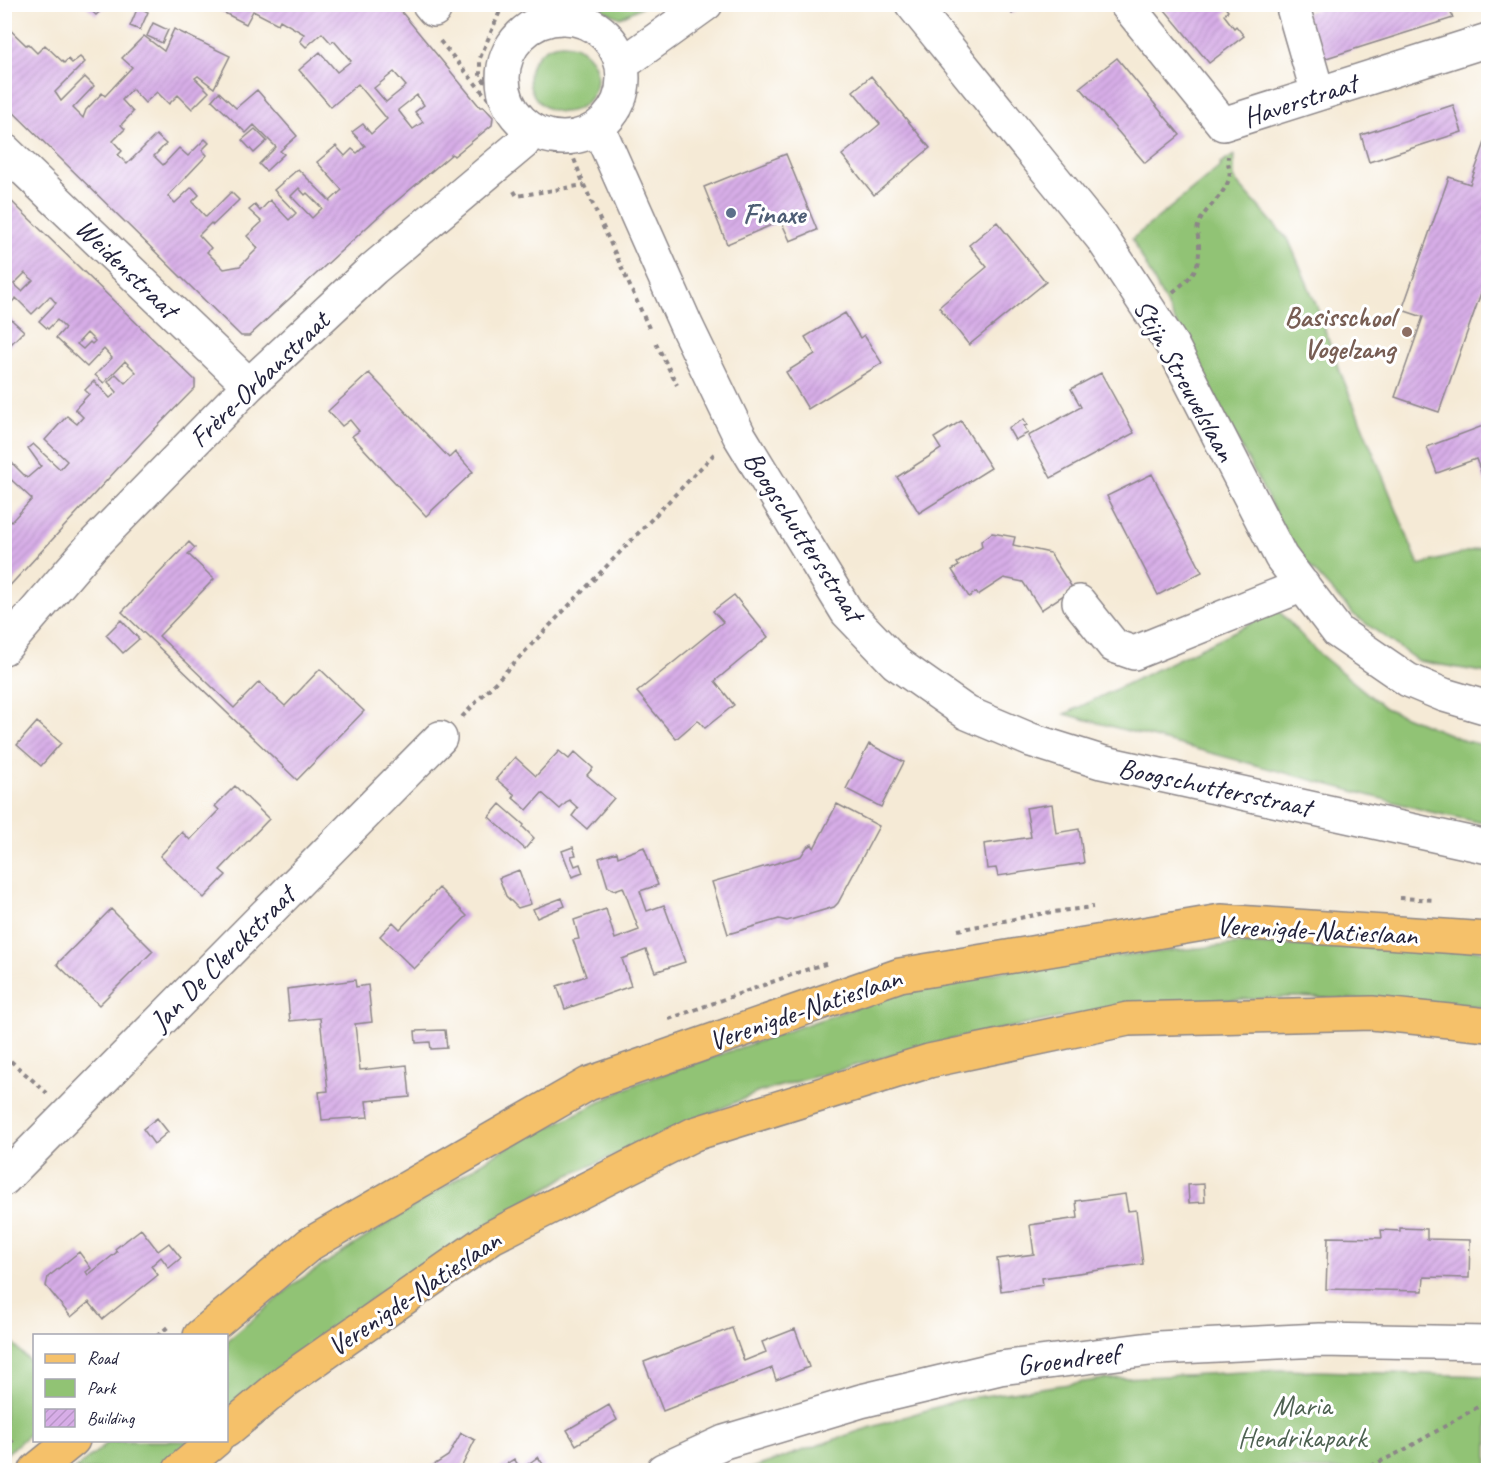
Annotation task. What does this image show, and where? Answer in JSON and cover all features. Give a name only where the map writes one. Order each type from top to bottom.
[{"type":"main road","name":"Verenigde-Natieslaan","points":[[201,1334],[310,1244],[588,1083],[900,975],[1221,921],[1488,939]]},
{"type":"main road","name":"Verenigde-Natieslaan","points":[[228,1429],[287,1380],[492,1237],[694,1134],[929,1061],[1128,1019],[1371,1013],[1488,1025]]},
{"type":"main road","points":[[28,1461],[69,1442]]},
{"type":"main road","points":[[180,1470],[214,1442]]},
{"type":"street","points":[[621,62],[631,58],[706,4]]},
{"type":"street","name":"Stijn Streuvelslaan","points":[[912,4],[1102,238],[1172,345],[1281,557],[1338,632],[1408,680],[1444,695],[1488,708]]},
{"type":"street","name":"Haverstraat","points":[[1126,4],[1223,124],[1488,40]]},
{"type":"street","points":[[1292,4],[1318,94]]},
{"type":"street","points":[[563,12],[594,26],[606,36],[621,62],[623,80],[620,98],[611,114],[584,132],[557,138],[521,118],[504,89],[504,71],[509,53],[519,38],[533,26],[563,12]]},
{"type":"street","name":"Frère-Orbanstraat","points":[[4,648],[91,547],[249,385],[373,269],[523,143],[521,118]]},
{"type":"street","name":"Boogschuttersstraat","points":[[584,132],[687,325],[739,435],[848,612],[896,663],[967,713],[1030,740],[1101,762],[1488,847]]},
{"type":"street","name":"Weidenstraat","points":[[4,150],[249,385]]},
{"type":"street","points":[[1079,602],[1114,646],[1134,653],[1303,585]]},
{"type":"street","name":"Jan De Clerckstraat","points":[[4,1179],[440,738]]},
{"type":"street","name":"Groendreef","points":[[663,1470],[724,1442],[861,1401],[1000,1368],[1158,1348],[1320,1340],[1488,1343]]},
{"type":"path","points":[[503,4],[480,58],[480,77],[521,118]]},
{"type":"path","points":[[1152,315],[1169,295],[1193,276],[1199,257],[1197,228],[1203,216],[1217,201],[1228,181],[1230,122]]},
{"type":"path","points":[[584,132],[572,154],[584,185],[678,387]]},
{"type":"path","points":[[440,738],[720,448],[739,435]]},
{"type":"path","points":[[4,1055],[70,1113]]},
{"type":"path","points":[[1363,1470],[1404,1450],[1488,1401]]},
{"type":"path","points":[[4,1433],[28,1461]]},
{"type":"green space","points":[[593,5],[645,5],[620,18]]},
{"type":"green space","points":[[570,44],[582,50],[591,59],[597,71],[595,91],[587,102],[570,112],[556,112],[539,102],[531,91],[529,71],[539,54],[550,46]]},
{"type":"green space","points":[[1234,155],[1234,179],[1289,241],[1419,565],[1488,546],[1488,673],[1418,661],[1354,615],[1295,550],[1132,239],[1221,166],[1220,164]]},
{"type":"green space","points":[[1278,610],[1316,651],[1385,708],[1466,741],[1488,746],[1488,824],[1431,812],[1065,714]]},
{"type":"green space","points":[[1239,944],[1468,949],[1488,952],[1488,1008],[1455,1004],[1295,997],[1182,1002],[1074,1015],[948,1040],[759,1092],[565,1177],[391,1284],[228,1412],[228,1340],[298,1281],[497,1153],[638,1083],[909,989],[1046,963]]},
{"type":"green space","points":[[4,1334],[33,1365],[33,1431],[5,1455]]},
{"type":"green space","name":"Maria Hendrikapark","points":[[1282,1370],[1488,1376],[1488,1470],[747,1470],[856,1432],[962,1399],[1105,1379]]},
{"type":"green space","points":[[109,1442],[190,1442],[153,1470],[74,1470]]},
{"type":"building","points":[[84,4],[102,4],[105,7],[96,15]]},
{"type":"building","points":[[207,4],[395,4],[480,107],[484,107],[493,117],[492,125],[454,156],[452,154],[379,216],[249,336],[241,336],[4,103],[4,24],[37,53],[45,45],[64,63],[68,59],[72,63],[80,57],[85,62],[55,92],[61,101],[85,77],[94,86],[73,108],[83,118],[86,110],[102,93],[105,96],[132,67],[122,58],[144,36],[164,51],[174,29],[230,56],[214,88],[198,76],[195,78],[209,92],[192,109],[178,95],[169,104],[157,92],[145,103],[132,89],[122,100],[133,112],[121,125],[125,129],[113,141],[122,151],[118,155],[127,164],[156,135],[166,144],[154,156],[163,165],[179,148],[188,156],[205,139],[209,143],[202,150],[207,155],[168,196],[175,203],[192,187],[199,195],[192,202],[206,217],[231,192],[239,200],[199,235],[211,248],[207,252],[224,269],[240,266],[258,248],[247,236],[262,222],[249,210],[255,205],[260,211],[270,200],[289,220],[296,213],[274,190],[298,169],[330,201],[342,190],[317,162],[336,146],[345,156],[352,149],[357,153],[365,146],[352,132],[363,124],[371,134],[387,119],[358,84],[331,107],[299,70],[320,52],[337,72],[351,61],[334,41],[331,43],[322,33],[306,47],[300,41],[304,34],[280,20],[278,24],[253,11],[246,24]],"holes":[[[394,72],[406,86],[386,102],[374,88]],[[417,95],[424,105],[415,112],[423,122],[413,129],[398,110]],[[299,188],[322,208],[312,218],[291,196]]]},
{"type":"building","points":[[992,4],[1024,4],[1012,14],[1005,5],[998,11]]},
{"type":"building","points":[[1160,4],[1222,4],[1228,11],[1224,15],[1244,36],[1209,63]]},
{"type":"building","points":[[1317,4],[1333,4],[1333,6],[1340,4],[1448,4],[1453,18],[1320,60],[1305,13],[1318,9]]},
{"type":"building","points":[[138,7],[148,12],[140,30],[130,26]]},
{"type":"building","points":[[153,23],[168,30],[162,43],[147,36]]},
{"type":"building","points":[[1117,58],[1180,135],[1145,163],[1080,87]]},
{"type":"building","points":[[871,76],[930,148],[874,195],[842,155],[880,124],[853,91]]},
{"type":"building","points":[[257,90],[297,136],[280,151],[284,154],[266,171],[259,164],[276,147],[254,125],[246,133],[212,100],[219,92],[236,108]]},
{"type":"building","points":[[1453,105],[1462,132],[1369,162],[1361,135]]},
{"type":"building","points":[[255,129],[267,141],[254,153],[242,140]]},
{"type":"building","points":[[1488,134],[1488,273],[1439,412],[1395,397],[1423,317],[1402,310],[1449,177],[1470,184]]},
{"type":"building","points":[[786,154],[817,230],[790,241],[781,221],[727,244],[704,187]]},
{"type":"building","points":[[4,194],[195,380],[195,388],[4,592],[4,515],[11,522],[32,499],[4,473],[4,464],[9,460],[27,478],[41,466],[28,448],[33,444],[60,469],[67,461],[45,440],[67,416],[77,424],[83,417],[75,409],[89,394],[85,390],[94,381],[110,398],[117,392],[108,382],[116,374],[125,383],[136,372],[125,361],[104,383],[95,375],[112,358],[104,349],[87,367],[56,338],[65,328],[57,320],[48,329],[39,321],[56,303],[50,296],[32,314],[16,298],[4,310],[4,259],[8,256],[4,252]],"holes":[[[25,273],[33,280],[22,291],[14,284]],[[87,333],[95,341],[92,344],[90,342],[83,349],[77,344]]]},
{"type":"building","points":[[997,222],[1046,282],[969,345],[939,307],[987,267],[969,245]]},
{"type":"building","points":[[4,313],[24,331],[4,351]]},
{"type":"building","points":[[845,313],[860,338],[864,335],[882,363],[808,409],[786,372],[815,354],[805,337]]},
{"type":"building","points":[[369,373],[449,458],[455,452],[473,472],[426,516],[352,436],[359,431],[350,420],[342,426],[328,411]]},
{"type":"building","points":[[1101,373],[1134,433],[1051,478],[1028,436],[1081,407],[1071,389]]},
{"type":"building","points":[[1024,419],[1027,425],[1024,426],[1028,433],[1015,440],[1008,428]]},
{"type":"building","points":[[961,421],[991,468],[919,513],[897,477],[941,449],[934,438]]},
{"type":"building","points":[[1488,424],[1488,484],[1486,485],[1476,459],[1437,473],[1427,447]]},
{"type":"building","points":[[1152,474],[1202,572],[1158,595],[1107,496]]},
{"type":"building","points":[[992,533],[1015,537],[1013,545],[1050,553],[1073,589],[1041,610],[1023,582],[1004,578],[978,595],[976,592],[969,597],[952,570],[959,566],[957,563],[982,547],[981,541]]},
{"type":"building","points":[[189,542],[195,548],[188,554],[214,579],[159,636],[234,708],[259,682],[285,706],[320,669],[364,711],[297,780],[122,612]]},
{"type":"building","points":[[734,595],[768,637],[715,681],[734,705],[705,728],[698,720],[676,739],[637,692],[723,622],[713,611]]},
{"type":"building","points":[[121,620],[139,639],[123,653],[106,635]]},
{"type":"building","points":[[37,722],[61,743],[41,766],[17,745]]},
{"type":"building","points":[[869,744],[904,762],[881,807],[846,789]]},
{"type":"building","points":[[559,751],[569,759],[575,752],[593,768],[587,775],[614,798],[587,829],[572,816],[578,808],[569,800],[560,809],[542,793],[527,810],[513,798],[515,795],[496,779],[515,757],[536,776]]},
{"type":"building","points":[[235,786],[269,819],[220,870],[226,875],[204,898],[160,856],[182,832],[190,840],[219,810],[215,806]]},
{"type":"building","points":[[500,804],[524,825],[523,827],[534,838],[525,849],[489,817]]},
{"type":"building","points":[[837,804],[879,826],[838,903],[834,907],[787,921],[779,919],[728,934],[712,882],[801,856],[812,844],[814,848]]},
{"type":"building","points":[[1052,804],[1056,833],[1079,829],[1084,863],[998,876],[996,868],[987,869],[984,844],[1031,837],[1026,808]]},
{"type":"building","points":[[573,847],[576,855],[571,856],[575,866],[580,864],[583,873],[572,877],[562,851]]},
{"type":"building","points":[[644,847],[658,885],[640,891],[647,911],[664,905],[685,962],[655,972],[646,950],[622,959],[631,986],[565,1009],[557,986],[586,976],[573,940],[579,939],[574,920],[606,909],[615,939],[639,930],[623,887],[615,890],[608,887],[599,858],[617,852],[618,857]]},
{"type":"building","points":[[519,870],[531,904],[518,908],[506,896],[499,878]]},
{"type":"building","points":[[439,888],[467,916],[414,969],[380,936],[393,922],[400,929]]},
{"type":"building","points":[[562,898],[565,906],[537,918],[533,909]]},
{"type":"building","points":[[111,909],[153,951],[99,1005],[57,964]]},
{"type":"building","points":[[355,980],[356,987],[368,985],[372,1022],[355,1024],[360,1070],[407,1065],[410,1097],[366,1101],[368,1117],[322,1120],[319,1092],[328,1091],[320,1018],[290,1021],[287,989]]},
{"type":"building","points":[[445,1030],[447,1048],[431,1049],[430,1042],[416,1043],[415,1031]]},
{"type":"building","points":[[157,1118],[168,1132],[154,1144],[143,1129]]},
{"type":"building","points":[[1204,1184],[1205,1202],[1189,1203],[1188,1185]]},
{"type":"building","points":[[1125,1194],[1128,1211],[1136,1210],[1143,1264],[1042,1278],[1043,1285],[1001,1291],[997,1259],[1034,1254],[1030,1225],[1078,1218],[1076,1201]]},
{"type":"building","points":[[1400,1228],[1427,1229],[1427,1239],[1470,1240],[1469,1278],[1424,1277],[1423,1291],[1326,1289],[1328,1237],[1382,1238],[1381,1230],[1400,1231]]},
{"type":"building","points":[[141,1229],[158,1251],[169,1243],[181,1258],[169,1268],[161,1257],[151,1266],[158,1275],[103,1319],[89,1302],[71,1317],[46,1286],[48,1277],[79,1252],[91,1268],[86,1272],[88,1275],[117,1252],[115,1249]]},
{"type":"building","points":[[732,1328],[744,1361],[766,1352],[762,1342],[795,1329],[809,1367],[776,1380],[772,1368],[663,1411],[644,1362]]},
{"type":"building","points":[[609,1405],[617,1420],[576,1445],[567,1430]]},
{"type":"building","points":[[461,1433],[475,1440],[461,1468],[426,1470],[448,1456]]},
{"type":"building","points":[[538,1457],[547,1470],[497,1470],[514,1459],[521,1469]]},
{"type":"place","name":"Finaxe","points":[[731,213]]},
{"type":"place","name":"Basisschool Vogelzang","points":[[1407,332]]}]
